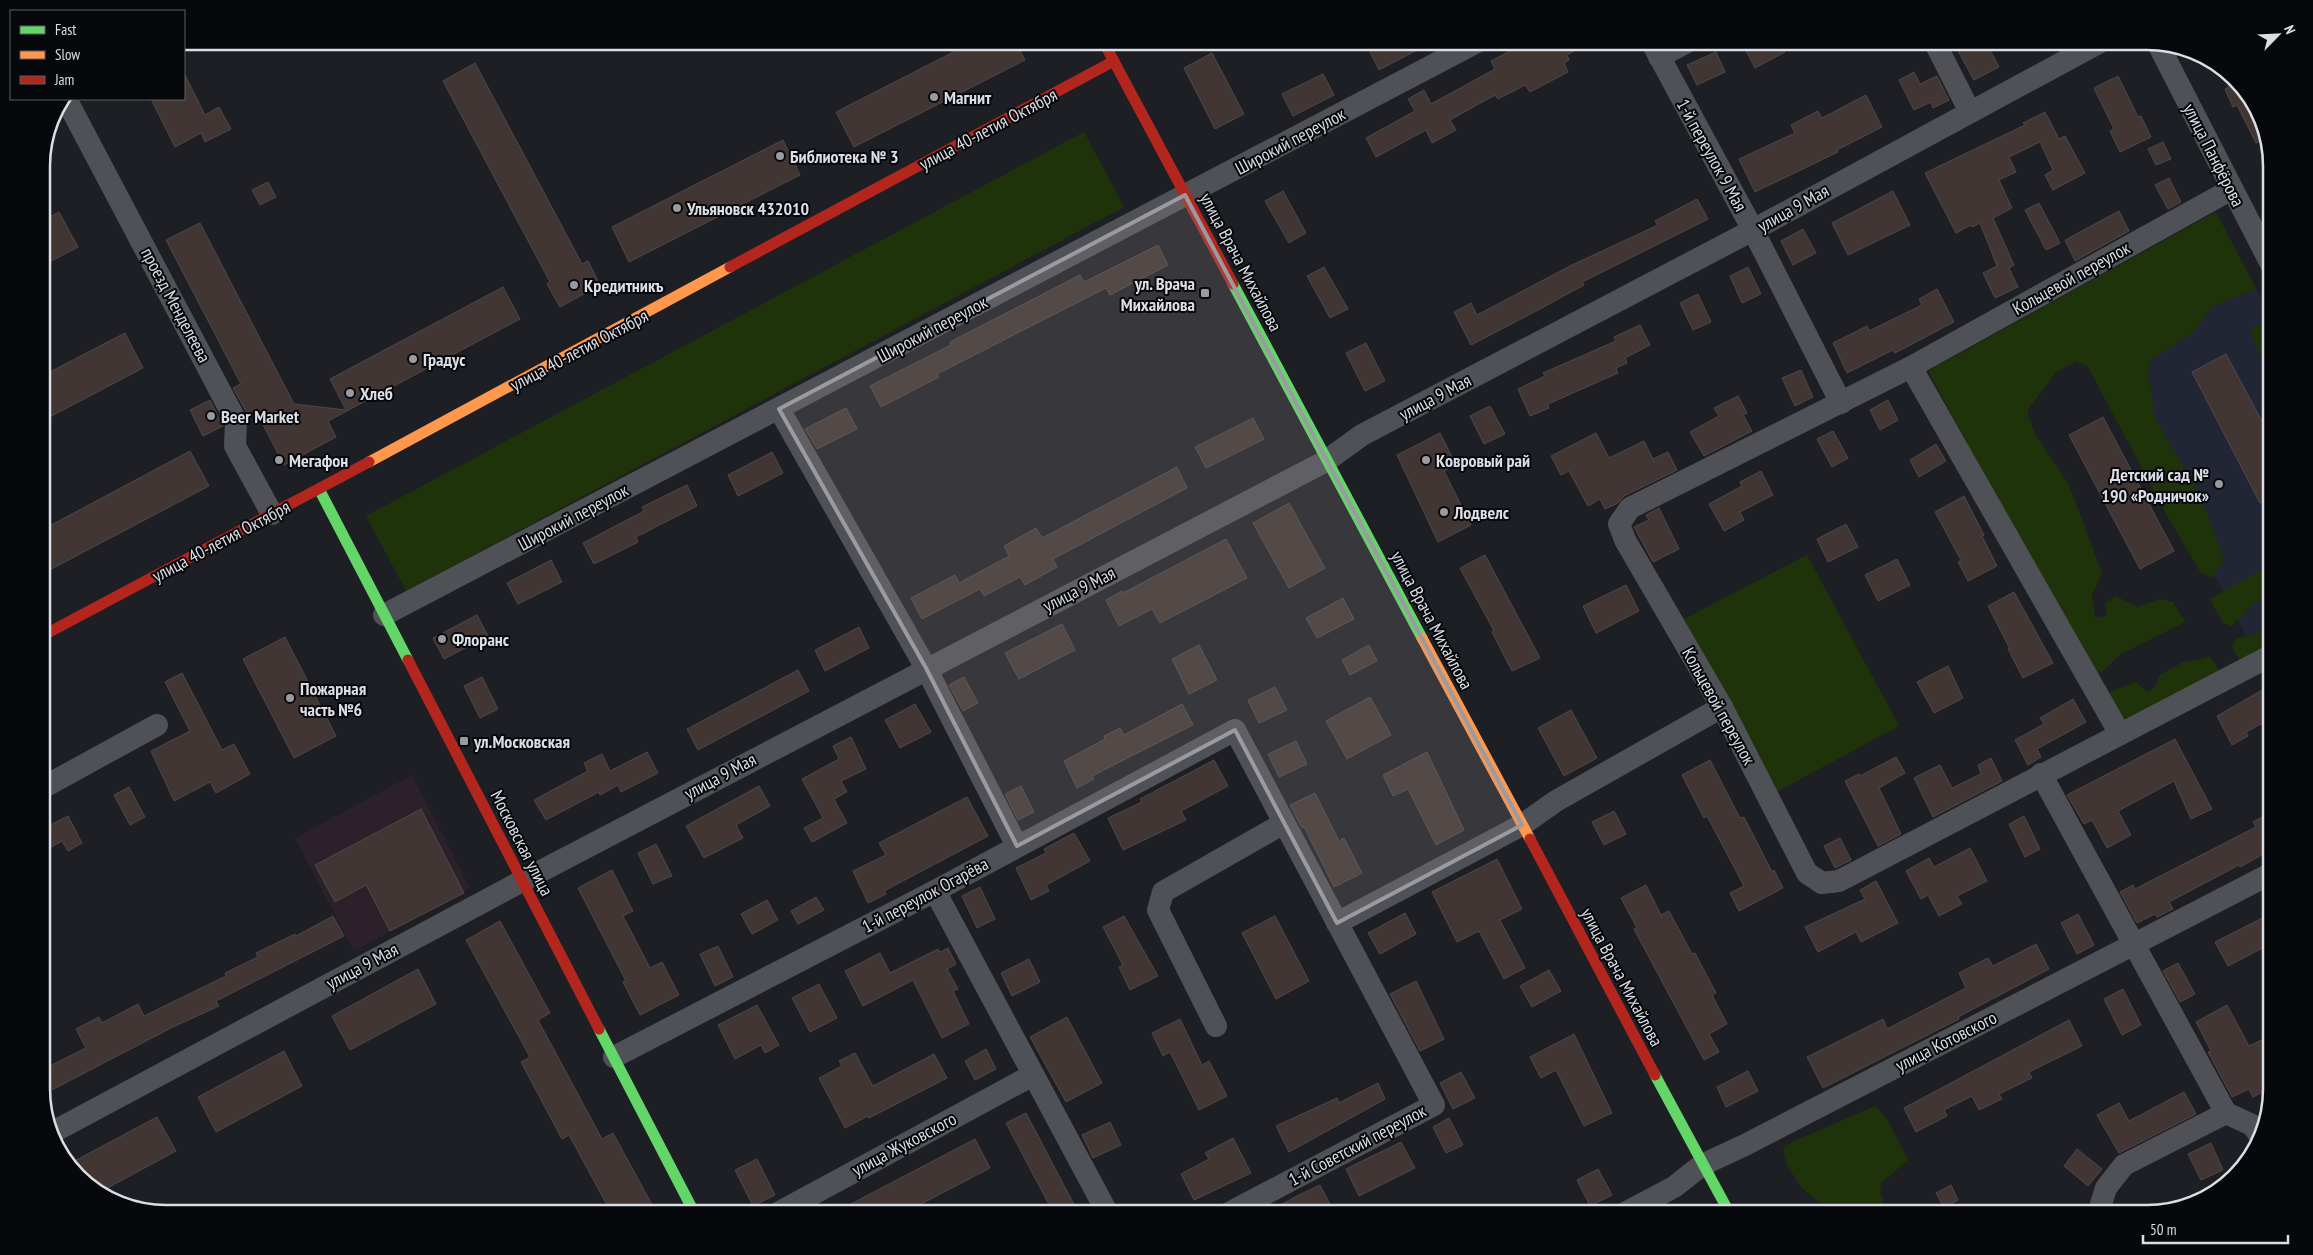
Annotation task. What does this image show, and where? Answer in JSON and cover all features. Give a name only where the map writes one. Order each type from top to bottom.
[{"type":"main road","name":"улица Врача Михайлова","points":[[1113,51],[1185,195],[1326,461],[1725,1205]]},
{"type":"main road","name":"улица 40-летия Октября","points":[[50,632],[318,489],[1113,51]]},
{"type":"main road","name":"Московская улица","points":[[318,489],[690,1205]]},
{"type":"street","name":"Широкий переулок","points":[[384,615],[1462,50]]},
{"type":"street","name":"1-й переулок 9 Мая","points":[[1656,50],[1753,230],[1841,403]]},
{"type":"street","points":[[1939,50],[1970,112]]},
{"type":"street","name":"улица 9 Мая","points":[[57,1130],[522,881],[926,668],[1326,461],[1362,435],[1753,230],[2085,50]]},
{"type":"street","name":"улица Панфёрова","points":[[2162,51],[2263,249]]},
{"type":"street","name":"проезд Менделеева","points":[[68,103],[236,421],[235,446],[272,514]]},
{"type":"street","name":"Кольцевой переулок","points":[[2232,189],[1911,367],[1630,508],[1619,524],[1625,540],[1722,707],[1807,873],[1822,883],[1839,881],[2263,660]]},
{"type":"street","points":[[1911,367],[2120,734]]},
{"type":"street","points":[[779,409],[926,668],[1017,846]]},
{"type":"street","points":[[1216,1026],[1158,910],[1163,892],[1284,823],[1337,923],[1522,825],[1556,801],[1722,707]]},
{"type":"street","points":[[50,784],[157,725]]},
{"type":"street","name":"1-й переулок Огарёва","points":[[614,1057],[935,891],[1235,730],[1284,823]]},
{"type":"street","points":[[2042,774],[2226,1113],[2252,1126],[2256,1130]]},
{"type":"street","name":"улица Котовского","points":[[1640,1205],[1674,1187],[1702,1165],[2263,878]]},
{"type":"street","points":[[935,891],[1103,1205]]},
{"type":"street","name":"1-й Советский переулок","points":[[1244,1205],[1434,1105],[1337,923]]},
{"type":"street","name":"улица Жуковского","points":[[793,1205],[1033,1075]]},
{"type":"street","points":[[2101,1205],[2106,1188],[2124,1165],[2226,1113]]},
{"type":"highlighted area","points":[[1185,195],[1522,825],[1337,923],[1235,730],[1017,846],[926,668],[779,409]]},
{"type":"shaded area","name":"Детский сад № 190 «Родничок»","points":[[2216,212],[2263,302],[2263,653],[2257,657],[2068,293]]},
{"type":"shaded area","points":[[412,775],[470,888],[354,951],[295,838]]},
{"type":"green space","points":[[1084,132],[1124,207],[406,591],[366,516]]},
{"type":"green space","points":[[2216,212],[2256,289],[2213,306],[2192,333],[2152,359],[2148,370],[2155,418],[2199,493],[2224,560],[2212,578],[2201,573],[2169,519],[2088,367],[2077,361],[2056,372],[2027,411],[2035,434],[2069,485],[2102,573],[2092,595],[2095,618],[2107,616],[2105,603],[2116,596],[2137,607],[2161,599],[2173,602],[2185,622],[2121,654],[2095,678],[1928,371]]},
{"type":"green space","points":[[2263,322],[2263,362],[2250,330]]},
{"type":"green space","points":[[1807,555],[1899,726],[1769,796],[1680,621]]},
{"type":"green space","points":[[2263,569],[2263,600],[2254,603],[2232,626],[2223,623],[2210,599]]},
{"type":"green space","points":[[2263,631],[2263,653],[2243,665],[2232,647],[2235,639]]},
{"type":"green space","points":[[2210,657],[2223,676],[2124,731],[2104,694],[2136,682],[2147,692],[2155,687],[2160,675],[2181,663]]},
{"type":"green space","points":[[1875,1106],[1887,1119],[1908,1160],[1881,1183],[1880,1192],[1884,1205],[1823,1205],[1803,1189],[1787,1166],[1783,1149],[1790,1143]]},
{"type":"building","points":[[957,50],[1020,50],[1025,60],[854,147],[836,112]]},
{"type":"building","points":[[1369,50],[1417,50],[1379,70]]},
{"type":"building","points":[[1511,50],[1576,50],[1567,55],[1569,60],[1564,63],[1568,72],[1530,92],[1525,85],[1498,99],[1495,95],[1450,120],[1456,130],[1432,143],[1426,130],[1376,157],[1366,138],[1415,111],[1408,99],[1424,90],[1431,104],[1495,69],[1491,61]]},
{"type":"building","points":[[1746,50],[1784,50],[1785,52],[1755,68]]},
{"type":"building","points":[[1958,50],[1990,50],[1999,67],[1974,80]]},
{"type":"building","points":[[1716,52],[1725,72],[1697,85],[1687,65]]},
{"type":"building","points":[[1212,53],[1244,114],[1215,129],[1184,68]]},
{"type":"building","points":[[475,63],[582,264],[588,261],[600,285],[560,307],[547,284],[550,282],[443,81]]},
{"type":"building","points":[[1914,72],[1920,84],[1937,76],[1949,100],[1933,108],[1931,102],[1914,110],[1899,80]]},
{"type":"building","points":[[1323,74],[1334,95],[1293,116],[1282,94]]},
{"type":"building","points":[[185,75],[205,115],[219,107],[231,129],[205,142],[201,133],[175,147],[152,100],[185,100]]},
{"type":"building","points":[[2118,76],[2138,117],[2141,116],[2151,137],[2120,152],[2110,131],[2114,129],[2094,88]]},
{"type":"building","points":[[2226,81],[2244,101],[2257,128],[2260,141],[2256,143],[2237,105],[2233,107],[2225,89],[2229,87]]},
{"type":"building","points":[[1866,95],[1882,127],[1837,150],[1838,152],[1755,192],[1739,159],[1795,133],[1791,125],[1818,111],[1822,118]]},
{"type":"building","points":[[2045,112],[2059,139],[2065,136],[2085,173],[2053,190],[2045,175],[2053,170],[2040,142],[2009,157],[2016,172],[1999,180],[2012,208],[1993,218],[2014,265],[2009,268],[2018,287],[1995,298],[1983,273],[1997,266],[1980,223],[1972,227],[1971,225],[1956,233],[1925,173],[2025,125],[2023,123]]},
{"type":"building","points":[[783,140],[800,175],[629,262],[612,227]]},
{"type":"building","points":[[2163,142],[2171,159],[2156,165],[2148,149]]},
{"type":"building","points":[[2169,178],[2181,202],[2168,209],[2155,185]]},
{"type":"building","points":[[268,182],[276,197],[260,205],[252,190]]},
{"type":"building","points":[[1283,191],[1306,233],[1289,243],[1265,201]]},
{"type":"building","points":[[1893,191],[1910,225],[1848,255],[1832,223]]},
{"type":"building","points":[[1697,199],[1708,219],[1582,282],[1584,285],[1471,345],[1454,312],[1471,303],[1477,315],[1572,265],[1658,225],[1655,221]]},
{"type":"building","points":[[2039,203],[2060,243],[2046,250],[2025,210]]},
{"type":"building","points":[[2119,211],[2129,231],[2075,261],[2065,240]]},
{"type":"building","points":[[59,212],[78,247],[50,262],[50,217]]},
{"type":"building","points":[[200,223],[294,404],[346,410],[330,379],[503,287],[520,319],[328,421],[336,437],[284,465],[255,409],[247,413],[233,388],[241,384],[166,240]]},
{"type":"building","points":[[1803,229],[1816,253],[1793,265],[1781,241]]},
{"type":"building","points":[[1158,245],[1168,265],[1110,295],[1106,288],[937,374],[939,377],[881,407],[870,386],[951,345],[950,342],[1080,275],[1084,282]]},
{"type":"building","points":[[1324,267],[1348,309],[1330,318],[1307,276]]},
{"type":"building","points":[[1748,267],[1761,294],[1742,303],[1730,276]]},
{"type":"building","points":[[1937,289],[1954,322],[1895,353],[1893,350],[1847,373],[1833,343],[1867,326],[1869,331],[1922,305],[1919,299]]},
{"type":"building","points":[[1698,294],[1711,322],[1693,330],[1680,303]]},
{"type":"building","points":[[1640,325],[1650,345],[1625,358],[1627,363],[1616,368],[1618,373],[1548,404],[1549,408],[1530,416],[1518,389],[1545,376],[1543,373],[1616,341],[1614,337]]},
{"type":"building","points":[[125,333],[143,368],[50,417],[50,372]]},
{"type":"building","points":[[1366,343],[1385,381],[1365,391],[1346,353]]},
{"type":"building","points":[[2226,354],[2263,423],[2263,502],[2260,503],[2192,372]]},
{"type":"building","points":[[1801,370],[1813,397],[1795,406],[1782,378]]},
{"type":"building","points":[[1738,396],[1747,413],[1743,415],[1752,431],[1704,456],[1690,432],[1719,416],[1714,408]]},
{"type":"building","name":"Beer Market","points":[[210,400],[223,426],[203,436],[190,410]]},
{"type":"building","points":[[1888,400],[1898,420],[1880,430],[1870,410]]},
{"type":"building","points":[[1490,406],[1505,434],[1484,444],[1470,416]]},
{"type":"building","points":[[846,408],[857,429],[817,449],[805,429]]},
{"type":"building","points":[[2103,417],[2174,551],[2140,569],[2069,435]]},
{"type":"building","points":[[1253,418],[1264,439],[1206,468],[1195,447]]},
{"type":"building","points":[[1833,431],[1848,458],[1832,467],[1817,439]]},
{"type":"building","points":[[1440,433],[1456,465],[1444,471],[1471,525],[1438,542],[1397,455]]},
{"type":"building","points":[[1596,433],[1609,458],[1644,441],[1653,459],[1668,452],[1677,470],[1624,496],[1618,503],[1605,509],[1600,499],[1588,506],[1569,471],[1561,475],[1551,456]]},
{"type":"building","points":[[1936,444],[1946,461],[1919,477],[1910,460]]},
{"type":"building","points":[[190,451],[209,486],[50,570],[50,526]]},
{"type":"building","points":[[772,452],[783,473],[738,496],[728,475]]},
{"type":"building","points":[[1177,467],[1187,488],[1053,559],[1057,567],[1025,585],[1020,577],[984,596],[980,589],[922,619],[911,598],[955,575],[959,583],[1009,556],[1004,546],[1036,528],[1042,538]]},
{"type":"building","points":[[1761,471],[1773,495],[1740,512],[1744,520],[1724,531],[1709,504],[1742,486],[1740,482]]},
{"type":"building","points":[[687,485],[697,506],[636,537],[638,542],[594,564],[583,543],[644,511],[642,507]]},
{"type":"building","points":[[1964,496],[1997,566],[1968,581],[1958,562],[1961,560],[1935,512]]},
{"type":"building","points":[[1289,503],[1325,568],[1289,588],[1253,523]]},
{"type":"building","points":[[1659,508],[1679,549],[1653,562],[1634,527],[1649,520],[1646,515]]},
{"type":"building","points":[[1846,524],[1858,547],[1828,562],[1817,539]]},
{"type":"building","points":[[1226,539],[1247,578],[1160,623],[1152,609],[1119,626],[1106,600]]},
{"type":"building","points":[[1485,555],[1540,658],[1512,671],[1492,632],[1494,631],[1460,568]]},
{"type":"building","points":[[1897,559],[1910,585],[1878,601],[1865,575]]},
{"type":"building","points":[[551,560],[562,582],[518,604],[507,583]]},
{"type":"building","points":[[1626,585],[1639,611],[1596,633],[1583,606]]},
{"type":"building","points":[[2014,592],[2053,663],[2023,678],[1988,606]]},
{"type":"building","points":[[1343,598],[1354,619],[1317,638],[1306,618]]},
{"type":"building","points":[[477,615],[488,636],[444,659],[433,638]]},
{"type":"building","points":[[1062,624],[1075,650],[1019,679],[1005,653]]},
{"type":"building","points":[[859,627],[869,648],[825,671],[815,650]]},
{"type":"building","name":"Пожарная часть №6","points":[[285,637],[336,736],[294,758],[243,659]]},
{"type":"building","points":[[1199,645],[1217,680],[1189,694],[1172,659]]},
{"type":"building","points":[[1369,645],[1377,661],[1350,675],[1342,660]]},
{"type":"building","points":[[1948,666],[1963,698],[1934,713],[1917,682]]},
{"type":"building","points":[[798,670],[809,691],[698,750],[687,729]]},
{"type":"building","points":[[182,673],[222,750],[234,744],[250,774],[216,793],[210,782],[174,801],[151,751],[190,731],[165,682]]},
{"type":"building","points":[[482,677],[498,709],[480,718],[464,686]]},
{"type":"building","points":[[964,677],[978,703],[963,711],[949,685]]},
{"type":"building","points":[[1275,687],[1287,710],[1259,723],[1248,700]]},
{"type":"building","points":[[2263,690],[2263,723],[2246,732],[2248,736],[2232,745],[2217,716]]},
{"type":"building","points":[[1370,697],[1391,735],[1347,759],[1326,721]]},
{"type":"building","points":[[2073,699],[2086,722],[2037,749],[2041,757],[2028,765],[2015,740],[2044,724],[2040,718]]},
{"type":"building","points":[[915,704],[931,732],[900,748],[885,720]]},
{"type":"building","points":[[1182,704],[1193,725],[1092,776],[1094,779],[1077,788],[1064,761],[1105,739],[1104,736],[1120,728],[1124,735]]},
{"type":"building","points":[[1571,710],[1597,758],[1564,776],[1538,728]]},
{"type":"building","points":[[851,737],[866,769],[841,781],[847,792],[834,799],[847,823],[812,842],[804,828],[823,818],[802,779],[839,759],[833,746]]},
{"type":"building","points":[[2175,739],[2212,809],[2191,819],[2174,781],[2118,811],[2131,835],[2107,848],[2092,820],[2084,824],[2067,795]]},
{"type":"building","points":[[1296,741],[1307,764],[1279,777],[1268,754]]},
{"type":"building","points":[[647,752],[658,773],[621,792],[618,785],[600,795],[599,792],[546,820],[534,800],[588,771],[584,763],[602,754],[610,771]]},
{"type":"building","points":[[1427,752],[1464,830],[1436,845],[1408,789],[1393,796],[1383,775]]},
{"type":"building","points":[[1896,757],[1905,773],[1879,788],[1901,834],[1878,846],[1845,781],[1859,774],[1860,776]]},
{"type":"building","points":[[1991,758],[2002,781],[1933,817],[1914,778],[1940,765],[1952,788],[1981,774],[1978,765]]},
{"type":"building","points":[[1214,760],[1228,786],[1181,811],[1186,820],[1123,850],[1108,818],[1142,802],[1140,799]]},
{"type":"building","points":[[1710,760],[1740,818],[1744,817],[1772,872],[1774,870],[1783,888],[1739,911],[1730,893],[1744,886],[1707,816],[1704,818],[1682,775]]},
{"type":"building","points":[[759,786],[770,806],[736,825],[743,838],[704,858],[686,826]]},
{"type":"building","points":[[1021,786],[1034,812],[1018,820],[1005,794]]},
{"type":"building","points":[[129,787],[145,817],[130,825],[114,795]]},
{"type":"building","points":[[1315,793],[1339,841],[1344,838],[1362,873],[1334,887],[1304,827],[1302,828],[1290,805]]},
{"type":"building","points":[[967,797],[988,836],[884,891],[886,894],[868,903],[853,871],[886,855],[879,843]]},
{"type":"building","points":[[421,809],[464,893],[390,931],[366,885],[335,902],[315,865]]},
{"type":"building","points":[[1614,811],[1626,834],[1604,845],[1592,822]]},
{"type":"building","points":[[68,816],[82,843],[68,851],[62,841],[50,848],[50,825]]},
{"type":"building","points":[[2024,816],[2040,849],[2025,857],[2009,824]]},
{"type":"building","points":[[2263,817],[2263,854],[2169,902],[2173,909],[2157,917],[2155,914],[2137,923],[2120,892],[2133,885],[2135,889],[2256,827],[2253,822]]},
{"type":"building","points":[[1074,833],[1090,861],[1046,885],[1049,891],[1031,900],[1016,868],[1046,853],[1044,849]]},
{"type":"building","points":[[1840,838],[1851,860],[1835,868],[1824,846]]},
{"type":"building","points":[[656,844],[672,876],[653,884],[638,853]]},
{"type":"building","points":[[1970,848],[1987,881],[1957,896],[1962,904],[1939,916],[1928,895],[1921,899],[1906,871],[1929,858],[1934,867]]},
{"type":"building","points":[[1497,859],[1522,909],[1500,920],[1525,968],[1504,979],[1479,931],[1457,942],[1432,892]]},
{"type":"building","points":[[612,870],[633,911],[623,916],[650,968],[662,962],[679,995],[640,1015],[623,982],[626,981],[578,888]]},
{"type":"building","points":[[1876,881],[1898,923],[1861,942],[1856,932],[1818,952],[1805,927],[1865,899],[1860,890]]},
{"type":"building","points":[[1646,885],[1661,915],[1669,911],[1692,954],[1695,953],[1716,993],[1712,995],[1727,1024],[1709,1034],[1719,1052],[1704,1060],[1634,929],[1637,928],[1621,898]]},
{"type":"building","points":[[980,887],[995,919],[977,928],[962,896]]},
{"type":"building","points":[[816,897],[824,910],[798,924],[791,911]]},
{"type":"building","points":[[767,900],[778,920],[752,934],[741,914]]},
{"type":"building","points":[[1405,913],[1416,934],[1380,954],[1368,933]]},
{"type":"building","points":[[2078,914],[2094,945],[2077,954],[2061,923]]},
{"type":"building","points":[[333,916],[344,936],[216,1001],[219,1006],[173,1027],[50,1091],[50,1066],[86,1048],[76,1029],[99,1017],[102,1023],[138,1004],[144,1016],[226,976],[225,973],[258,957],[256,953],[295,934],[296,936]]},
{"type":"building","points":[[1124,916],[1158,976],[1130,990],[1119,967],[1123,965],[1103,927]]},
{"type":"building","points":[[1275,916],[1309,981],[1276,999],[1242,933]]},
{"type":"building","points":[[2263,918],[2263,948],[2228,966],[2215,942]]},
{"type":"building","points":[[500,921],[550,1013],[538,1020],[602,1139],[613,1133],[652,1205],[607,1205],[569,1135],[562,1139],[521,1062],[530,1057],[466,940]]},
{"type":"building","points":[[2036,944],[2049,969],[1958,1017],[1959,1019],[1823,1088],[1807,1057],[1883,1019],[1887,1029],[1966,988],[1959,973],[1988,958],[1993,966]]},
{"type":"building","points":[[718,946],[733,977],[715,986],[700,954]]},
{"type":"building","points":[[948,948],[956,964],[947,969],[958,989],[953,991],[969,1024],[942,1038],[913,980],[863,1006],[845,971],[880,953],[890,973],[938,949],[940,952]]},
{"type":"building","points":[[1029,959],[1040,982],[1012,996],[1001,973]]},
{"type":"building","points":[[2178,963],[2195,994],[2180,1002],[2163,971]]},
{"type":"building","points":[[418,969],[436,1004],[350,1050],[332,1016]]},
{"type":"building","points":[[1549,970],[1561,991],[1532,1007],[1520,986]]},
{"type":"building","points":[[1416,981],[1444,1039],[1420,1051],[1390,994]]},
{"type":"building","points":[[819,984],[837,1018],[810,1032],[792,998]]},
{"type":"building","points":[[2123,989],[2141,1025],[2122,1035],[2104,999]]},
{"type":"building","points":[[757,1005],[779,1045],[765,1053],[761,1045],[735,1059],[718,1025]]},
{"type":"building","points":[[2227,1005],[2249,1046],[2263,1039],[2263,1092],[2253,1097],[2249,1089],[2232,1097],[2208,1052],[2211,1051],[2196,1022]]},
{"type":"building","points":[[1067,1017],[1102,1083],[1066,1102],[1030,1037]]},
{"type":"building","points":[[1180,1019],[1202,1065],[1209,1061],[1227,1096],[1199,1110],[1170,1052],[1163,1056],[1152,1033]]},
{"type":"building","points":[[2069,1020],[2082,1046],[2029,1072],[2032,1078],[1999,1094],[2002,1099],[1979,1110],[1972,1096],[1944,1110],[1947,1116],[1916,1132],[1904,1108]]},
{"type":"building","points":[[1574,1034],[1612,1113],[1584,1126],[1556,1070],[1541,1078],[1530,1057]]},
{"type":"building","points":[[986,1049],[996,1069],[975,1080],[965,1061]]},
{"type":"building","points":[[284,1051],[302,1086],[216,1132],[198,1097]]},
{"type":"building","points":[[855,1053],[873,1086],[934,1054],[947,1078],[869,1118],[868,1116],[845,1128],[819,1078],[842,1066],[839,1061]]},
{"type":"building","points":[[1748,1071],[1758,1091],[1726,1107],[1717,1087]]},
{"type":"building","points":[[1461,1072],[1475,1098],[1453,1109],[1440,1083]]},
{"type":"building","points":[[1378,1083],[1385,1099],[1289,1152],[1276,1126],[1337,1098],[1339,1103]]},
{"type":"building","points":[[2184,1092],[2196,1114],[2119,1153],[2097,1115],[2119,1103],[2129,1121]]},
{"type":"building","points":[[1026,1113],[1074,1205],[1049,1205],[1006,1123]]},
{"type":"building","points":[[157,1117],[176,1151],[106,1189],[89,1176],[75,1161]]},
{"type":"building","points":[[1449,1118],[1463,1145],[1446,1153],[1433,1127]]},
{"type":"building","points":[[1110,1122],[1121,1145],[1093,1158],[1082,1135]]},
{"type":"building","points":[[1233,1138],[1251,1173],[1194,1200],[1181,1174],[1209,1159],[1205,1153]]},
{"type":"building","points":[[975,1139],[990,1168],[919,1205],[849,1205]]},
{"type":"building","points":[[1401,1142],[1415,1168],[1359,1196],[1346,1169]]},
{"type":"building","points":[[2211,1143],[2223,1170],[2201,1180],[2188,1154]]},
{"type":"building","points":[[2077,1149],[2102,1169],[2088,1186],[2064,1166]]},
{"type":"building","points":[[757,1159],[775,1195],[752,1205],[735,1170]]},
{"type":"building","points":[[1598,1169],[1612,1195],[1590,1205],[1577,1180]]},
{"type":"building","points":[[1320,1185],[1330,1205],[1280,1205]]},
{"type":"building","points":[[1951,1185],[1958,1200],[1949,1205],[1942,1205],[1936,1193]]},
{"type":"traffic: fast","points":[[1233,284],[1422,638]]},
{"type":"traffic: fast","points":[[319,489],[408,660]]},
{"type":"traffic: fast","points":[[599,1029],[690,1205]]},
{"type":"traffic: fast","points":[[1655,1075],[1725,1205]]},
{"type":"traffic: slow","points":[[369,462],[730,267]]},
{"type":"traffic: slow","points":[[1422,638],[1530,839]]},
{"type":"traffic: jam","points":[[1108,50],[1233,284]]},
{"type":"traffic: jam","points":[[730,267],[1114,61]]},
{"type":"traffic: jam","points":[[50,632],[369,462]]},
{"type":"traffic: jam","points":[[408,660],[599,1029]]},
{"type":"traffic: jam","points":[[1530,839],[1655,1075]]},
{"type":"place","name":"Магнит","points":[[934,97]]},
{"type":"place","name":"Библиотека № 3","points":[[780,156]]},
{"type":"place","name":"Ульяновск 432010","points":[[677,208]]},
{"type":"place","name":"Кредитникъ","points":[[574,285]]},
{"type":"place","name":"ул. Врача Михайлова","points":[[1205,293]]},
{"type":"place","name":"Градус","points":[[413,359]]},
{"type":"place","name":"Хлеб","points":[[350,393]]},
{"type":"place","name":"Beer Market","points":[[211,416]]},
{"type":"place","name":"Мегафон","points":[[279,460]]},
{"type":"place","name":"Ковровый рай","points":[[1426,460]]},
{"type":"place","name":"Детский сад № 190 «Родничок»","points":[[2219,484]]},
{"type":"place","name":"Лодвелс","points":[[1444,512]]},
{"type":"place","name":"Флоранс","points":[[442,639]]},
{"type":"place","name":"Пожарная часть №6","points":[[290,698]]},
{"type":"place","name":"ул.Московская","points":[[464,741]]}]
